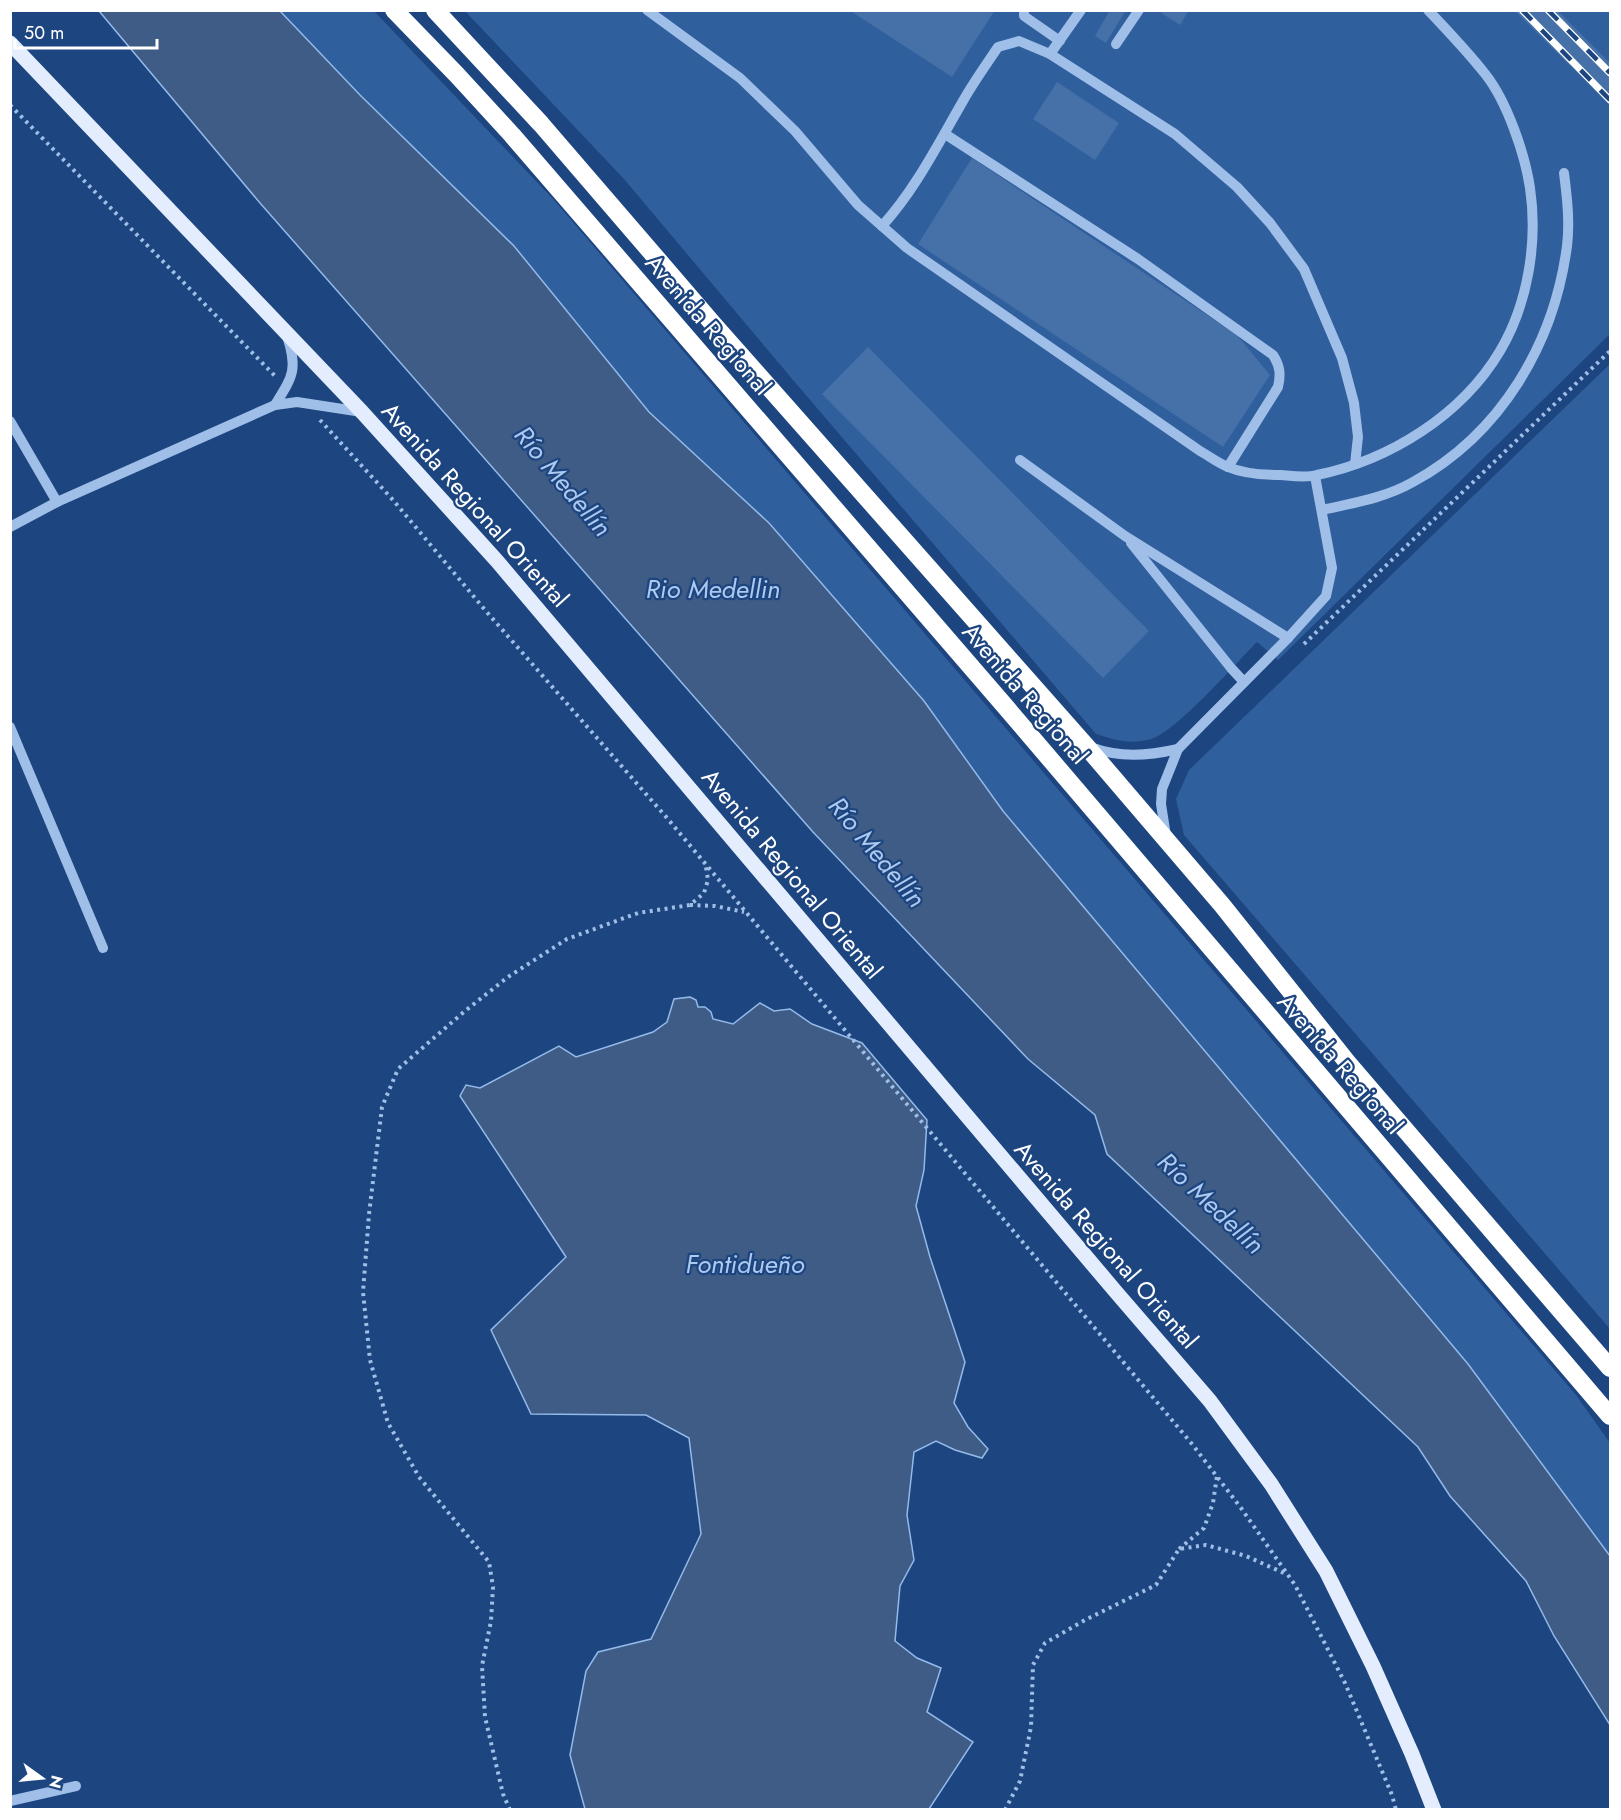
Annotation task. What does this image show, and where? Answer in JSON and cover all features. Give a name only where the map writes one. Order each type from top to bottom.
[{"type":"highway","name":"Avenida Regional","points":[[394,10],[519,144],[1004,705],[1611,1416]]},
{"type":"highway","name":"Avenida Regional","points":[[435,10],[541,124],[730,343],[1086,746],[1222,904],[1347,1062],[1611,1368]]},
{"type":"main road","name":"Avenida Regional Oriental","points":[[10,43],[285,330],[497,561],[1210,1401],[1271,1484],[1326,1571],[1383,1688],[1434,1809]]},
{"type":"street","points":[[647,10],[740,78],[795,130],[858,205],[907,248],[1200,451],[1228,467],[1261,475],[1315,476],[1375,458],[1411,439],[1445,413],[1474,385],[1500,351],[1516,314],[1529,271],[1533,232],[1530,188],[1520,147],[1507,114],[1487,76],[1428,10]]},
{"type":"street","points":[[1024,10],[1024,16],[1060,41]]},
{"type":"street","points":[[1050,54],[1082,10]]},
{"type":"street","points":[[1116,44],[1139,10]]},
{"type":"street","points":[[882,226],[894,213],[998,47],[1019,41],[1050,54],[1174,134],[1237,187],[1270,223],[1304,269],[1342,358],[1354,403],[1358,437],[1355,464]]},
{"type":"street","points":[[945,134],[1137,259],[1274,355],[1279,364],[1278,387],[1228,467]]},
{"type":"street","points":[[1322,510],[1376,498],[1412,483],[1446,461],[1474,438],[1508,399],[1528,369],[1545,332],[1560,285],[1567,244],[1568,199],[1564,173]]},
{"type":"street","points":[[275,405],[291,378],[294,358],[285,330]]},
{"type":"street","points":[[10,527],[57,502],[275,405],[303,402],[362,412]]},
{"type":"street","points":[[10,421],[57,502]]},
{"type":"street","points":[[1020,460],[1125,536],[1288,638]]},
{"type":"street","points":[[1166,840],[1161,804],[1162,789],[1178,749],[1288,638],[1326,596],[1332,568],[1315,476]]},
{"type":"street","points":[[1125,536],[1244,682]]},
{"type":"street","points":[[10,727],[103,948]]},
{"type":"street","points":[[1086,746],[1102,752],[1130,756],[1152,755],[1178,749]]},
{"type":"street","points":[[10,1801],[76,1786]]},
{"type":"path","points":[[10,105],[286,387]]},
{"type":"path","points":[[1299,649],[1611,351]]},
{"type":"path","points":[[303,402],[393,500],[485,610],[667,818],[1034,1254],[1217,1476],[1287,1574],[1345,1683],[1396,1809]]},
{"type":"path","points":[[690,905],[704,893],[708,880],[706,866]]},
{"type":"path","points":[[510,1809],[503,1794],[485,1717],[482,1666],[491,1622],[493,1587],[489,1562],[444,1510],[414,1468],[388,1423],[370,1360],[363,1292],[369,1214],[382,1107],[398,1068],[508,977],[567,939],[638,913],[690,905],[715,906],[744,912]]},
{"type":"path","points":[[1005,1809],[1020,1781],[1031,1727],[1033,1665],[1045,1643],[1085,1620],[1156,1585],[1179,1549],[1204,1528],[1213,1503],[1217,1476]]},
{"type":"path","points":[[1179,1549],[1206,1545],[1246,1556],[1287,1574]]},
{"type":"shaded area","points":[[280,11],[374,11],[554,200],[1576,1395],[1610,1443],[1610,1556],[1467,1364],[1003,811],[924,701],[769,523],[649,412],[514,246],[360,95]]},
{"type":"shaded area","points":[[465,11],[1610,11],[1610,334],[1278,660],[1257,642],[1190,711],[1162,734],[1136,742],[1110,738],[1096,734],[624,179]]},
{"type":"shaded area","points":[[1610,364],[1610,1329],[1184,835],[1176,799],[1189,770]]},
{"type":"water","name":"Rio Medellin","points":[[99,11],[280,11],[360,95],[514,246],[649,412],[769,523],[924,701],[1003,811],[1468,1364],[1610,1556],[1610,1725],[1554,1636],[1526,1581],[1450,1496],[1418,1447],[1107,1154],[1095,1115],[1028,1059],[813,832],[260,203]]},
{"type":"water","name":"Fontidueño","points":[[690,997],[696,1000],[698,1007],[705,1007],[711,1012],[713,1019],[733,1024],[760,1003],[774,1011],[790,1009],[812,1024],[862,1043],[927,1120],[924,1170],[916,1206],[930,1257],[965,1362],[954,1403],[968,1427],[988,1449],[982,1458],[955,1450],[936,1441],[914,1452],[907,1515],[914,1560],[900,1586],[895,1641],[917,1658],[941,1668],[927,1712],[973,1742],[929,1809],[585,1809],[570,1755],[586,1671],[598,1652],[651,1639],[701,1534],[689,1438],[646,1415],[531,1414],[491,1330],[566,1257],[460,1096],[466,1085],[480,1088],[559,1046],[576,1057],[653,1032],[667,1022],[674,999]]},
{"type":"building","points":[[849,10],[995,10],[952,77]]},
{"type":"building","points":[[1110,10],[1126,10],[1106,43],[1095,36]]},
{"type":"building","points":[[1161,10],[1189,10],[1180,25],[1160,12]]},
{"type":"building","points":[[1514,10],[1557,10],[1610,63],[1610,105]]},
{"type":"building","points":[[1057,82],[1119,123],[1095,160],[1033,119]]},
{"type":"building","points":[[972,158],[1237,335],[1270,375],[1223,447],[918,244]]},
{"type":"building","points":[[868,347],[1149,631],[1103,678],[822,394]]},
{"type":"railway","points":[[1522,10],[1610,100]]},
{"type":"railway","points":[[1548,10],[1610,73]]},
{"type":"water label","name":"Río Medellín","points":[[563,481]]},
{"type":"water label","name":"Río Medellín","points":[[877,852]]},
{"type":"water label","name":"Río Medellín","points":[[1211,1203]]}]
